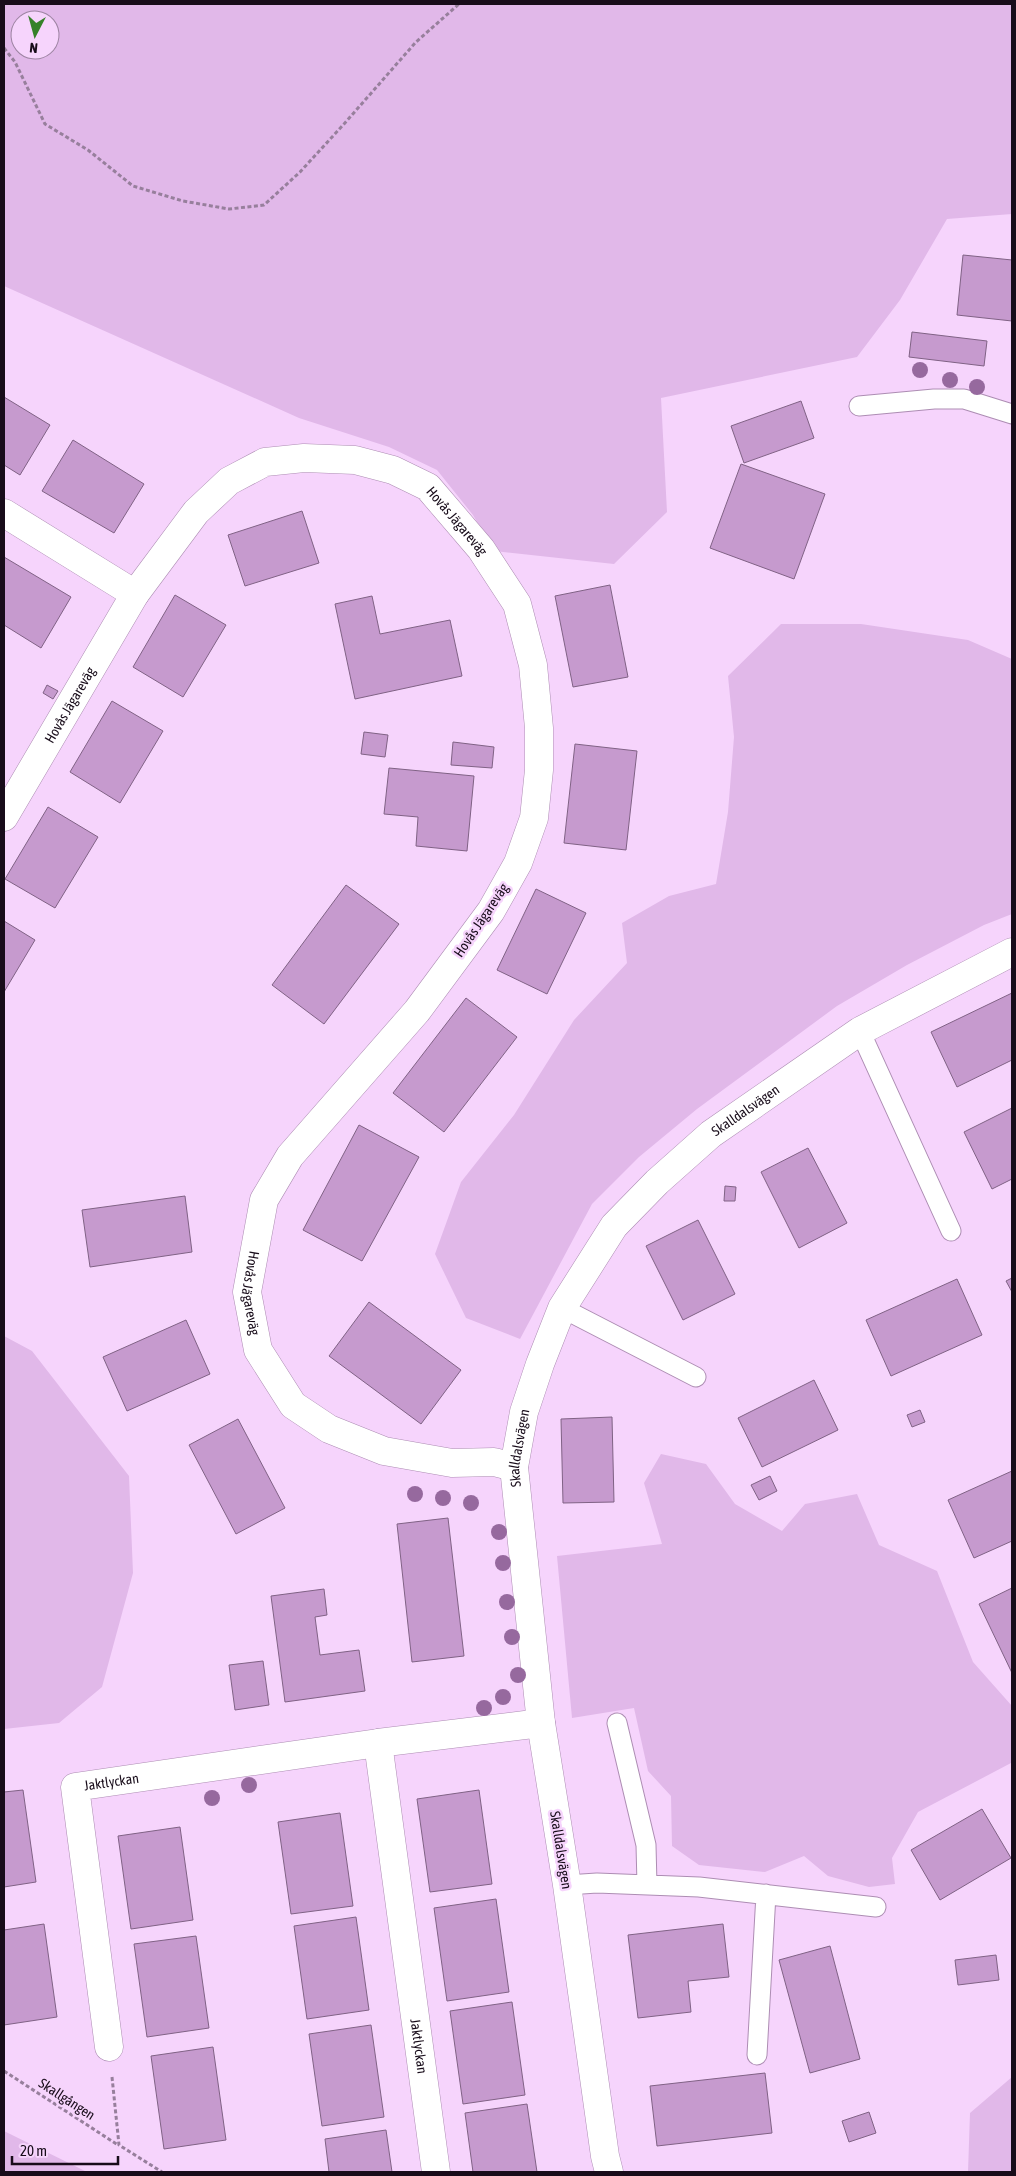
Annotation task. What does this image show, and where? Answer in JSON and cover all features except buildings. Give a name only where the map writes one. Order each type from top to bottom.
[{"type":"street","name":"Hovås Jägareväg","points":[[4,817],[136,594],[196,512],[229,480],[265,462],[304,458],[355,460],[393,470],[428,487],[481,549],[517,604],[532,665],[539,728],[539,770],[534,818],[518,863],[491,911],[417,1011],[290,1156],[264,1200],[247,1292],[258,1350],[293,1405],[329,1429],[384,1451],[452,1462],[494,1462],[514,1467]]},
{"type":"street","points":[[4,513],[136,594]]},
{"type":"street","name":"Skalldalsvägen","points":[[609,2172],[541,1723],[514,1467],[524,1412],[562,1308],[614,1226],[656,1182],[711,1134],[860,1031],[1012,952]]},
{"type":"street","name":"Jaktlyckan","points":[[109,2047],[75,1787],[541,1723]]},
{"type":"street","name":"Jaktlyckan","points":[[378,1744],[436,2172]]},
{"type":"lane","points":[[860,406],[934,399],[964,400],[1012,414]]},
{"type":"lane","points":[[860,1031],[951,1231]]},
{"type":"lane","points":[[562,1308],[696,1378]]},
{"type":"lane","points":[[617,1723],[646,1845],[648,1885]]},
{"type":"lane","points":[[566,1885],[597,1883],[699,1887],[876,1906]]},
{"type":"lane","points":[[757,2055],[766,1894]]},
{"type":"path","points":[[4,48],[15,62],[45,124],[88,150],[133,186],[183,201],[229,209],[264,205],[300,172],[416,42],[459,4]]},
{"type":"path","name":"Skallgången","points":[[109,2047],[119,2145]]},
{"type":"path","name":"Skallgången","points":[[4,2071],[162,2172]]},
{"type":"shaded area","points":[[4,4],[1012,4],[1012,214],[947,219],[900,300],[857,357],[661,398],[667,512],[614,564],[494,551],[473,515],[437,470],[389,447],[299,418],[4,286]]},
{"type":"shaded area","points":[[781,624],[861,624],[968,640],[1012,659],[1012,914],[984,925],[907,965],[837,1006],[697,1109],[639,1157],[592,1204],[520,1339],[466,1318],[435,1254],[461,1182],[514,1115],[574,1020],[627,963],[622,923],[669,896],[716,884],[728,812],[734,737],[728,676]]},
{"type":"shaded area","points":[[4,1336],[32,1351],[129,1476],[133,1573],[102,1687],[59,1723],[4,1729]]},
{"type":"shaded area","points":[[661,1454],[706,1464],[735,1504],[782,1531],[805,1504],[857,1494],[879,1545],[937,1571],[973,1662],[1012,1706],[1011,1763],[918,1812],[892,1858],[895,1884],[869,1887],[828,1876],[804,1856],[765,1872],[699,1865],[672,1846],[671,1796],[648,1771],[634,1708],[572,1718],[557,1556],[662,1544],[644,1483]]},
{"type":"shaded area","points":[[1012,2077],[1012,2172],[968,2172],[970,2113]]},
{"type":"shaded area","points":[[4,2131],[87,2172],[4,2172]]}]
